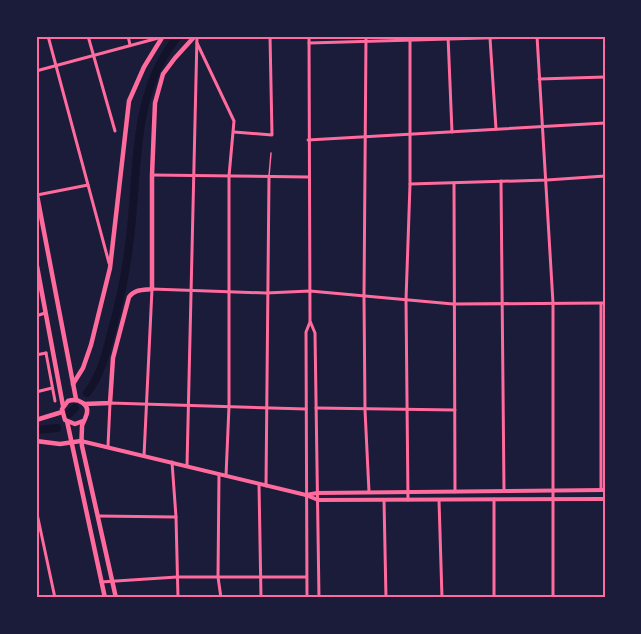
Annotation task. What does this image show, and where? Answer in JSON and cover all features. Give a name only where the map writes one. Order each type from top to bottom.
[{"type":"main road","points":[[73,384],[83,368],[91,345],[110,268],[129,101],[163,36]]},
{"type":"main road","points":[[36,420],[63,409],[68,401],[76,399],[84,404],[110,402],[113,358],[129,297],[138,290],[152,289],[152,175],[158,89],[163,75],[175,58],[196,36]]},
{"type":"main road","points":[[36,193],[76,399]]},
{"type":"main road","points":[[36,261],[49,352],[67,421],[105,598]]},
{"type":"main road","points":[[84,404],[87,413],[83,421],[81,441],[116,598]]},
{"type":"main road","points":[[67,421],[75,424],[83,421]]},
{"type":"main road","points":[[36,441],[51,444],[81,441]]},
{"type":"street","points":[[48,36],[110,268]]},
{"type":"street","points":[[88,36],[115,131]]},
{"type":"street","points":[[128,36],[130,45]]},
{"type":"street","points":[[36,71],[163,36]]},
{"type":"street","points":[[187,466],[196,36]]},
{"type":"street","points":[[234,132],[272,135],[270,36]]},
{"type":"street","points":[[307,598],[306,332],[310,321],[309,36]]},
{"type":"street","points":[[366,36],[364,297],[365,410],[369,492]]},
{"type":"street","points":[[537,36],[553,303],[553,598]]},
{"type":"street","points":[[309,43],[553,36]]},
{"type":"street","points":[[448,38],[452,132]]},
{"type":"street","points":[[490,38],[496,129]]},
{"type":"street","points":[[408,500],[406,300],[410,184],[410,41]]},
{"type":"street","points":[[197,43],[234,121],[229,176],[229,406],[226,476]]},
{"type":"street","points":[[539,79],[605,77]]},
{"type":"street","points":[[308,140],[605,123]]},
{"type":"street","points":[[152,175],[309,177]]},
{"type":"street","points":[[410,184],[605,176]]},
{"type":"street","points":[[266,486],[269,177]]},
{"type":"street","points":[[501,181],[504,491]]},
{"type":"street","points":[[454,183],[455,492]]},
{"type":"street","points":[[36,193],[88,185]]},
{"type":"street","points":[[144,456],[152,289],[267,293],[310,291],[453,304],[603,303],[603,490],[369,492],[306,495]]},
{"type":"street","points":[[36,316],[45,313]]},
{"type":"street","points":[[310,321],[315,333],[319,598]]},
{"type":"street","points":[[36,355],[49,352],[55,400]]},
{"type":"street","points":[[36,392],[52,388]]},
{"type":"street","points":[[108,446],[110,402],[306,409]]},
{"type":"street","points":[[315,408],[455,410]]},
{"type":"street","points":[[81,441],[306,495],[318,500],[605,499]]},
{"type":"street","points":[[172,462],[178,598]]},
{"type":"street","points":[[219,474],[218,577],[221,598]]},
{"type":"street","points":[[259,484],[261,598]]},
{"type":"street","points":[[494,499],[494,598]]},
{"type":"street","points":[[384,500],[386,598]]},
{"type":"street","points":[[439,500],[442,598]]},
{"type":"street","points":[[36,509],[55,598]]},
{"type":"street","points":[[96,516],[176,517]]},
{"type":"street","points":[[101,582],[218,577],[306,577]]},
{"type":"lane","points":[[269,177],[271,153]]},
{"type":"waterway","points":[[87,393],[102,363],[122,289],[131,232],[138,146],[146,100],[164,56],[178,36]]},
{"type":"waterway","points":[[69,414],[75,408]]},
{"type":"waterway","points":[[36,430],[57,428]]}]
